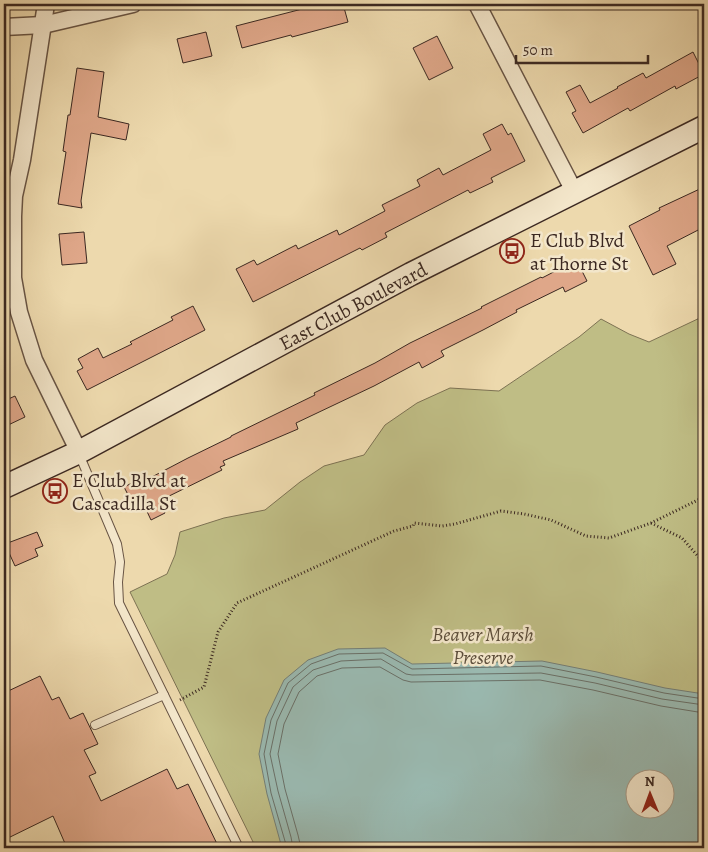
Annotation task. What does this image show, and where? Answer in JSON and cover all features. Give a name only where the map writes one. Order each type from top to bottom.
[{"type":"street","points":[[46,4],[22,160],[14,196],[12,216],[13,278],[20,312],[34,360],[79,452]]},
{"type":"street","points":[[4,26],[43,25],[133,4]]},
{"type":"street","points":[[477,4],[576,193]]},
{"type":"street","name":"East Club Boulevard","points":[[4,487],[79,452],[411,274],[576,193],[704,127]]},
{"type":"lane","points":[[79,452],[117,544],[120,562],[118,582],[119,603],[239,848]]},
{"type":"lane","points":[[95,725],[164,694]]},
{"type":"path","points":[[182,699],[204,687],[218,632],[237,603],[394,531],[414,526],[414,523],[442,526],[501,511],[551,520],[586,536],[609,538],[651,523],[704,497]]},
{"type":"path","points":[[651,523],[682,538],[704,563]]},
{"type":"green space","name":"Beaver Marsh Preserve","points":[[704,316],[704,848],[256,848],[130,592],[167,574],[175,555],[180,532],[224,518],[265,510],[300,482],[324,466],[364,455],[385,425],[417,403],[450,388],[499,391],[579,337],[601,319],[649,342]]},
{"type":"water","points":[[385,648],[412,664],[542,661],[665,688],[704,694],[704,848],[282,848],[267,794],[259,754],[266,718],[284,680],[308,660],[338,649]]},
{"type":"building","points":[[328,4],[343,4],[348,22],[242,48],[236,26]]},
{"type":"building","points":[[206,32],[212,56],[183,63],[177,39]]},
{"type":"building","points":[[437,36],[453,68],[429,80],[413,48]]},
{"type":"building","points":[[693,52],[704,74],[676,89],[675,86],[630,111],[628,108],[583,133],[572,113],[576,111],[566,92],[580,85],[590,103],[643,73],[646,78]]},
{"type":"building","points":[[77,68],[104,72],[98,117],[129,124],[126,140],[91,133],[81,201],[82,208],[58,204],[66,152],[63,151],[68,115],[70,115]]},
{"type":"building","points":[[502,124],[508,135],[511,133],[525,161],[491,178],[493,182],[470,193],[468,190],[385,233],[387,237],[362,250],[360,248],[253,302],[236,269],[254,260],[257,265],[296,245],[298,249],[337,230],[339,235],[385,211],[382,205],[420,186],[417,180],[439,168],[443,175],[491,150],[483,134]]},
{"type":"building","points":[[704,187],[704,227],[667,246],[676,264],[653,275],[629,226],[660,210],[659,208]]},
{"type":"building","points":[[84,232],[87,263],[62,265],[59,234]]},
{"type":"building","points":[[578,263],[587,281],[565,292],[563,287],[516,310],[517,312],[441,351],[444,356],[422,368],[419,362],[374,386],[296,423],[298,429],[223,461],[225,465],[220,467],[222,470],[159,501],[165,513],[151,520],[144,505],[136,510],[124,487],[146,476],[148,479],[315,395],[314,393],[541,277],[569,264],[571,267]]},
{"type":"building","points":[[193,306],[205,330],[87,390],[77,371],[83,368],[78,359],[98,348],[103,358],[132,344],[130,342],[173,320],[171,317]]},
{"type":"building","points":[[15,396],[25,417],[4,427],[4,401]]},
{"type":"building","points":[[37,532],[43,546],[35,549],[38,556],[15,566],[5,544]]},
{"type":"building","points":[[40,676],[52,700],[59,697],[70,719],[83,713],[98,744],[84,750],[96,773],[89,776],[101,801],[167,769],[177,789],[188,784],[219,848],[67,848],[53,816],[4,840],[4,693]]},
{"type":"place","name":"E Club Blvd at Thorne St","points":[[512,251]]},
{"type":"place","name":"E Club Blvd at Cascadilla St","points":[[55,491]]}]
